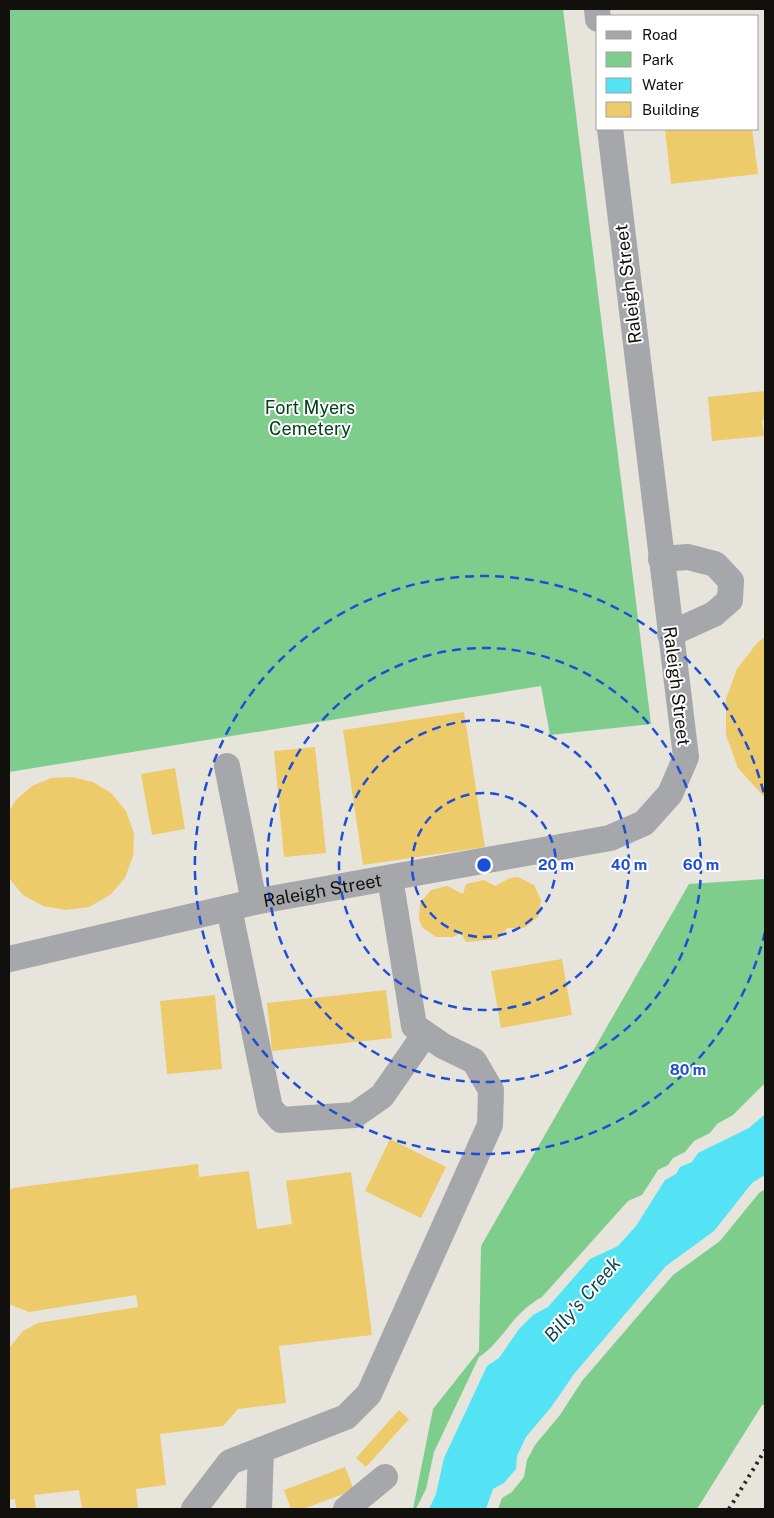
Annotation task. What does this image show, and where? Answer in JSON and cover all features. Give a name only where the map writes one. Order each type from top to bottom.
[{"type":"street","name":"Raleigh Street","points":[[9,959],[242,905],[610,838],[644,823],[670,794],[686,757],[610,130]]},
{"type":"street","points":[[661,562],[688,557],[715,564],[731,582],[730,600],[714,614],[670,634]]},
{"type":"street","points":[[227,766],[242,905],[270,1108],[281,1120],[355,1115],[382,1096],[425,1034]]},
{"type":"street","points":[[194,1509],[230,1462],[346,1417],[369,1394],[490,1125],[491,1090],[474,1061],[443,1046],[414,1026],[390,878]]},
{"type":"street","points":[[259,1509],[260,1450]]},
{"type":"street","points":[[346,1509],[384,1477]]},
{"type":"green space","name":"Fort Myers Cemetery","points":[[9,9],[563,9],[651,724],[550,735],[541,686],[9,772]]},
{"type":"green space","points":[[765,879],[765,1083],[733,1115],[717,1124],[710,1133],[694,1141],[685,1152],[673,1158],[668,1165],[658,1170],[642,1195],[628,1201],[542,1297],[523,1311],[488,1350],[479,1357],[434,1452],[426,1489],[416,1509],[413,1509],[433,1409],[479,1351],[481,1246],[689,884]]},
{"type":"green space","points":[[765,1189],[765,1405],[762,1405],[697,1509],[498,1509],[502,1498],[512,1492],[524,1477],[527,1460],[535,1445],[560,1415],[582,1381],[673,1275],[720,1241],[759,1193]]},
{"type":"water","name":"Billy's Creek","points":[[765,1114],[765,1175],[752,1183],[714,1231],[666,1266],[574,1374],[552,1406],[526,1437],[517,1456],[516,1469],[504,1483],[493,1489],[486,1509],[429,1509],[436,1494],[444,1458],[487,1366],[499,1358],[519,1329],[533,1315],[548,1307],[590,1259],[618,1246],[636,1226],[665,1180],[676,1174],[680,1167],[692,1162],[698,1153],[749,1128]]},
{"type":"building","points":[[665,130],[752,130],[758,174],[671,184]]},
{"type":"building","points":[[765,391],[765,419],[762,420],[764,436],[712,441],[708,397]]},
{"type":"building","points":[[765,637],[765,798],[738,768],[726,735],[726,699],[737,669],[757,643]]},
{"type":"building","points":[[464,712],[485,847],[363,865],[343,730]]},
{"type":"building","points":[[315,747],[326,853],[284,857],[274,751]]},
{"type":"building","points":[[175,768],[185,829],[152,835],[141,774]]},
{"type":"building","points":[[72,777],[93,782],[111,793],[126,811],[134,833],[133,856],[125,878],[110,895],[89,907],[66,910],[43,906],[23,895],[9,878],[9,811],[16,800],[32,786],[51,778]]},
{"type":"building","points":[[518,877],[534,885],[541,900],[538,917],[524,928],[507,928],[498,939],[466,942],[461,933],[453,937],[436,937],[422,927],[419,919],[420,903],[431,890],[447,886],[463,894],[466,884],[484,880],[495,886],[510,878]]},
{"type":"building","points":[[562,959],[572,1015],[501,1028],[491,971]]},
{"type":"building","points":[[386,990],[392,1038],[272,1051],[267,1003]]},
{"type":"building","points":[[215,995],[222,1069],[167,1074],[160,1001]]},
{"type":"building","points":[[390,1139],[446,1167],[421,1218],[365,1191]]},
{"type":"building","points":[[198,1164],[199,1177],[249,1171],[257,1229],[292,1224],[286,1181],[351,1172],[372,1335],[279,1346],[286,1403],[238,1409],[223,1426],[160,1434],[166,1485],[136,1489],[138,1509],[82,1509],[79,1490],[34,1495],[36,1509],[16,1509],[15,1499],[9,1500],[9,1348],[23,1331],[38,1323],[138,1307],[136,1295],[29,1312],[9,1304],[9,1191],[13,1188]]},
{"type":"building","points":[[399,1410],[409,1419],[366,1467],[356,1458]]},
{"type":"building","points":[[345,1467],[354,1490],[303,1509],[291,1509],[284,1490]]},
{"type":"railway","points":[[729,1509],[765,1450]]}]
